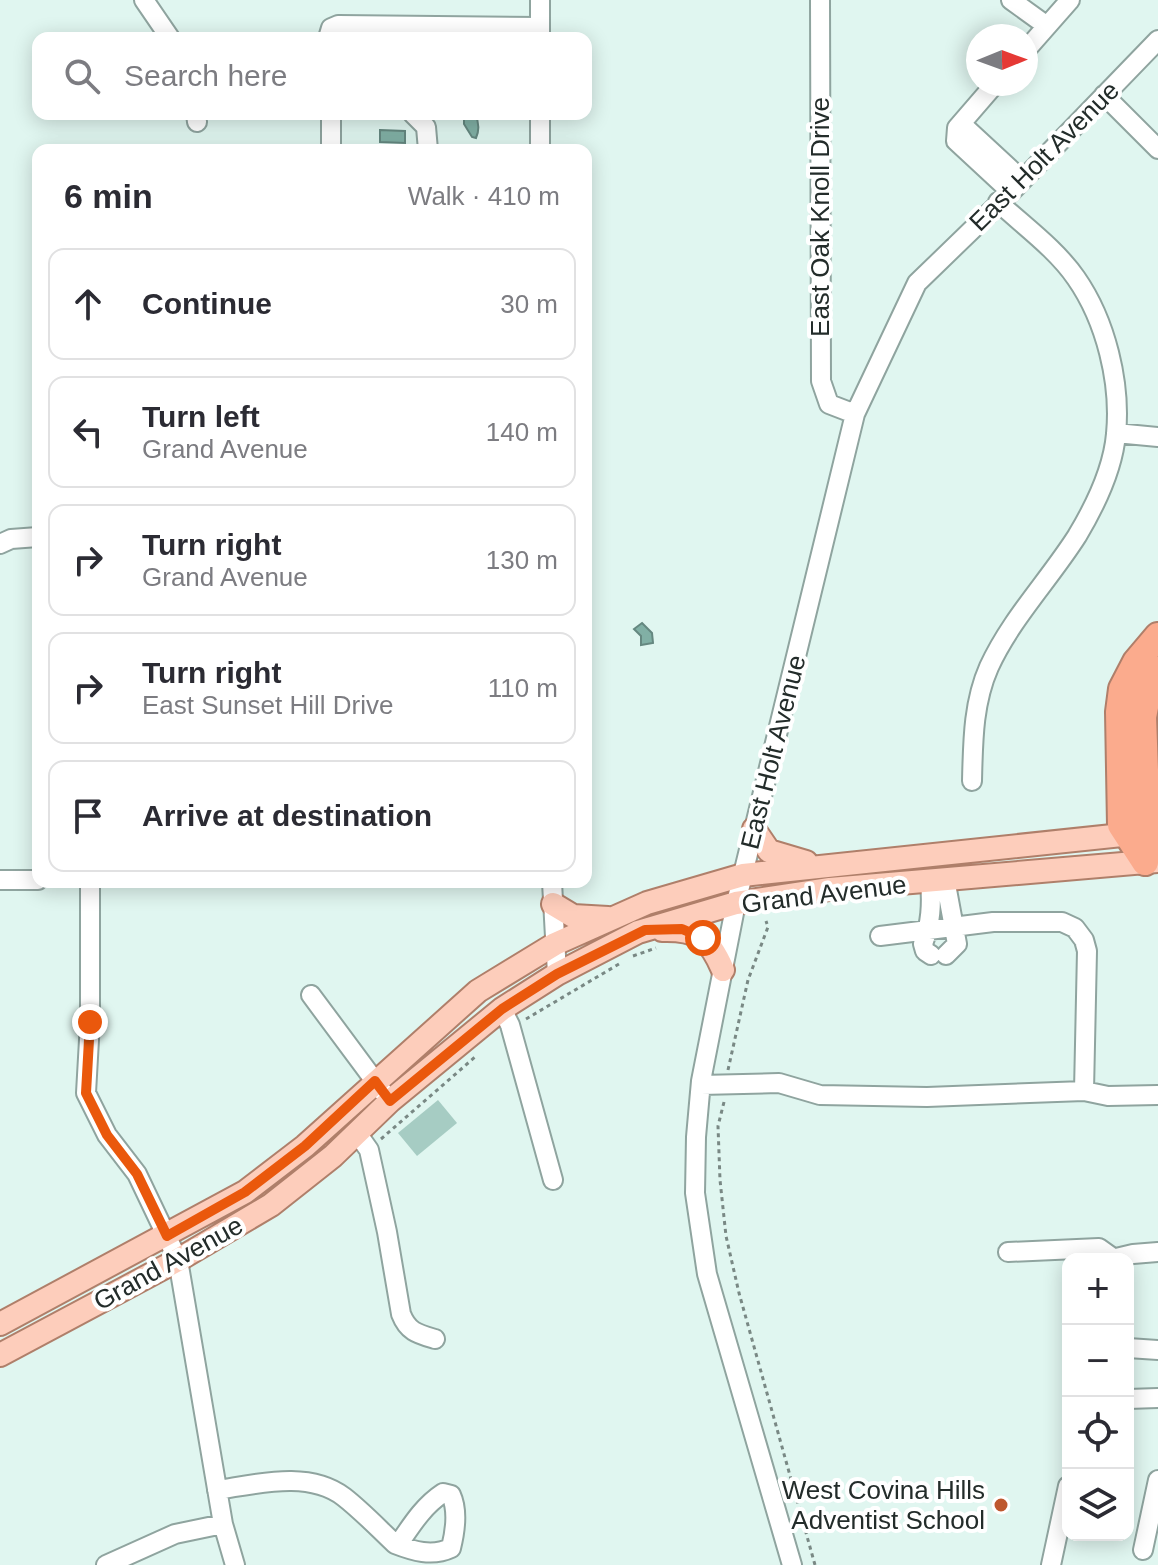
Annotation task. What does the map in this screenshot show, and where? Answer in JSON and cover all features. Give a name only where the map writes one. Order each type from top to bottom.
[{"type":"highway","points":[[1144,833],[1121,825],[1119,712],[1122,689],[1136,662],[1158,636]]},
{"type":"highway","points":[[1152,862],[1144,833],[1143,717],[1148,692],[1158,670]]},
{"type":"main road","points":[[754,829],[769,851],[791,859],[823,864]]},
{"type":"main road","name":"Grand Avenue","points":[[0,1324],[245,1192],[305,1146],[478,991],[555,944],[647,903],[743,875],[823,864],[1144,833]]},
{"type":"main road","name":"Grand Avenue","points":[[0,1355],[178,1260],[271,1205],[333,1156],[363,1142],[390,1101],[506,1018],[557,974],[645,930],[736,903],[830,889],[1152,862]]},
{"type":"main road","points":[[552,893],[573,916],[613,918]]},
{"type":"main road","points":[[645,930],[682,929],[701,936],[716,952],[723,970]]},
{"type":"street","points":[[144,0],[166,32]]},
{"type":"street","points":[[330,32],[338,25],[407,25],[540,32],[540,0]]},
{"type":"street","name":"East Oak Knoll Drive","points":[[820,0],[821,381],[829,404],[855,414]]},
{"type":"street","points":[[1011,0],[1047,26]]},
{"type":"street","points":[[1038,36],[1070,0]]},
{"type":"street","points":[[399,32],[407,25]]},
{"type":"street","name":"East Holt Avenue","points":[[792,1565],[707,1274],[695,1193],[701,1085],[736,903],[855,414],[917,283],[1158,40]]},
{"type":"street","points":[[1104,95],[1158,149]]},
{"type":"street","points":[[972,781],[975,720],[989,667],[1084,523],[1103,485],[1116,433],[1110,359],[1086,293],[978,150],[956,141],[957,128],[985,96]]},
{"type":"street","points":[[331,120],[331,144]]},
{"type":"street","points":[[419,120],[426,127],[427,144]]},
{"type":"street","points":[[540,120],[540,144]]},
{"type":"street","points":[[1116,433],[1158,437]]},
{"type":"street","points":[[0,544],[11,539],[32,537]]},
{"type":"street","points":[[0,880],[32,880]]},
{"type":"street","points":[[938,880],[957,944],[939,955],[925,951],[923,944],[929,931],[938,880]]},
{"type":"street","points":[[90,888],[90,1022],[86,1093],[107,1135],[137,1174],[178,1260],[223,1524],[235,1565]]},
{"type":"street","points":[[552,893],[557,974]]},
{"type":"street","points":[[880,936],[993,922],[1062,922],[1075,928],[1084,940],[1087,951],[1084,1091]]},
{"type":"street","points":[[311,995],[390,1101]]},
{"type":"street","points":[[506,1018],[553,1180]]},
{"type":"street","points":[[701,1085],[779,1083],[820,1095],[927,1097],[1084,1091],[1108,1096],[1158,1095]]},
{"type":"street","points":[[363,1142],[387,1232],[405,1325],[414,1333],[435,1339]]},
{"type":"street","points":[[1008,1252],[1099,1248],[1106,1253]]},
{"type":"street","points":[[1134,1255],[1158,1252]]},
{"type":"street","points":[[1134,1348],[1158,1350]]},
{"type":"street","points":[[1134,1399],[1158,1398]]},
{"type":"street","points":[[217,1490],[283,1480],[314,1484],[342,1495],[398,1545]]},
{"type":"street","points":[[1143,1550],[1158,1480]]},
{"type":"street","points":[[1051,1565],[1062,1514]]},
{"type":"street","points":[[106,1565],[175,1534],[223,1524]]},
{"type":"path","points":[[766,921],[768,927],[758,949],[737,1022],[718,1126],[720,1180],[726,1236],[746,1318],[815,1565]]},
{"type":"path","points":[[633,957],[666,944]]},
{"type":"path","points":[[506,1018],[621,963]]},
{"type":"path","points":[[363,1142],[483,1050]]},
{"type":"shaded area","points":[[464,120],[477,120],[476,138],[472,137]]},
{"type":"shaded area","points":[[380,130],[405,131],[405,143],[380,142]]},
{"type":"shaded area","points":[[642,623],[652,633],[653,643],[641,645],[641,636],[634,629]]},
{"type":"shaded area","points":[[438,1100],[457,1123],[417,1156],[398,1133]]},
{"type":"place","name":"West Covina Hills Adventist School","points":[[1001,1505]]},
{"type":"route","points":[[90,1022],[86,1093],[107,1135],[137,1174],[167,1236],[245,1192],[305,1146],[375,1081],[390,1101],[502,1009],[557,974],[645,930],[682,929],[703,938]]}]
